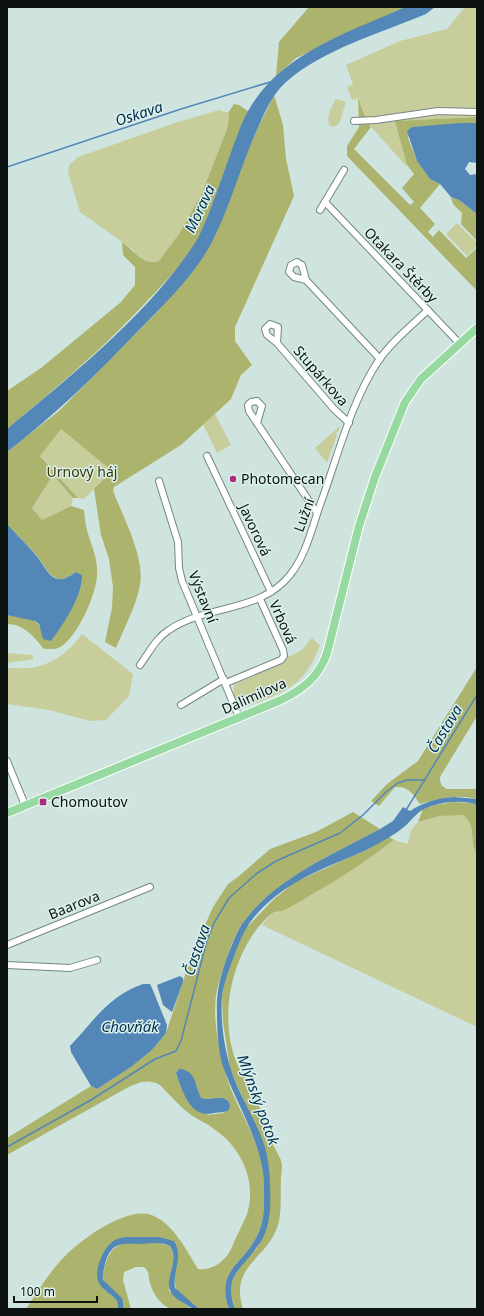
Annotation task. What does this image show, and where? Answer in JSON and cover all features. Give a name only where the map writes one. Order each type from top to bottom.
[{"type":"main road","name":"Dalimilova","points":[[7,813],[239,717],[299,690],[315,677],[328,653],[355,540],[375,477],[409,395],[425,374],[477,328]]},
{"type":"street","points":[[354,121],[376,120],[438,111],[477,112]]},
{"type":"street","points":[[320,210],[344,170]]},
{"type":"street","name":"Otakara Štěrby","points":[[324,202],[460,344]]},
{"type":"street","points":[[306,280],[380,359]]},
{"type":"street","name":"Lužní","points":[[140,665],[154,644],[168,631],[189,619],[260,599],[271,592],[291,574],[303,552],[349,423],[363,389],[380,359],[399,337],[428,310]]},
{"type":"street","name":"Stupárkova","points":[[277,342],[334,410],[349,423]]},
{"type":"street","points":[[257,423],[317,513]]},
{"type":"street","name":"Javorová","points":[[207,456],[271,592]]},
{"type":"street","name":"Výstavní","points":[[159,481],[178,542],[179,568],[182,581],[239,717]]},
{"type":"street","name":"Vrbová","points":[[225,681],[281,660],[284,656],[283,650],[260,599]]},
{"type":"street","points":[[181,705],[225,681]]},
{"type":"street","points":[[7,761],[25,805]]},
{"type":"street","name":"Baarova","points":[[7,945],[150,887]]},
{"type":"street","points":[[7,965],[70,968],[98,960]]},
{"type":"green space","points":[[309,7],[405,7],[296,58],[276,76],[279,42]]},
{"type":"green space","points":[[465,7],[477,7],[477,117],[395,121],[409,164],[405,165],[367,122],[358,98],[352,100],[347,87],[353,84],[346,65],[400,41],[447,29]]},
{"type":"green space","points":[[274,95],[283,125],[286,159],[294,196],[235,327],[235,341],[252,365],[241,375],[231,399],[181,445],[114,487],[113,491],[132,537],[141,574],[136,601],[116,648],[105,642],[112,608],[113,587],[109,559],[101,535],[94,489],[112,471],[61,429],[40,456],[78,498],[73,498],[53,475],[32,508],[42,520],[71,506],[84,510],[87,529],[97,566],[96,584],[90,604],[80,624],[68,641],[60,647],[44,649],[24,629],[19,626],[7,624],[7,615],[31,619],[39,625],[41,629],[62,623],[78,594],[82,581],[82,575],[76,572],[66,578],[61,579],[52,576],[35,553],[7,524],[7,452],[59,411],[157,312],[185,280],[212,241],[229,202],[246,152]]},
{"type":"green space","points":[[358,98],[367,122],[371,127],[354,149],[410,205],[414,202],[402,188],[414,174],[407,165],[395,121],[477,117],[477,123],[412,127],[408,138],[417,161],[430,179],[440,184],[420,208],[435,224],[428,232],[433,237],[439,230],[466,258],[477,248],[477,291],[347,156],[347,146],[359,127]]},
{"type":"green space","points":[[336,99],[346,102],[339,124],[333,127],[329,125],[328,118]]},
{"type":"green space","points":[[234,104],[239,105],[248,111],[217,195],[195,244],[167,280],[115,334],[62,383],[7,429],[7,391],[41,368],[121,302],[135,285],[135,267],[123,255],[122,242],[143,260],[153,262],[159,261],[179,234],[202,193],[227,129],[229,117],[228,113]]},
{"type":"green space","points":[[219,110],[228,113],[229,117],[227,129],[202,193],[179,234],[159,262],[151,263],[140,259],[132,249],[80,212],[68,172],[69,165],[78,157],[175,123]]},
{"type":"green space","points":[[451,197],[459,200],[477,214],[477,241],[461,224],[462,213],[453,204]]},
{"type":"green space","points":[[457,223],[477,243],[477,246],[467,256],[446,234]]},
{"type":"green space","points":[[215,414],[231,445],[217,453],[203,424]]},
{"type":"green space","points":[[340,426],[338,432],[335,433],[337,435],[327,463],[315,448]]},
{"type":"green space","name":"Urnový háj","points":[[61,429],[112,471],[84,499],[78,498],[40,455]]},
{"type":"green space","points":[[53,475],[73,498],[71,506],[42,520],[32,508]]},
{"type":"green space","points":[[82,634],[133,674],[129,696],[106,720],[90,721],[49,710],[7,704],[7,668],[33,668],[50,662],[68,650]]},
{"type":"green space","points":[[312,638],[320,645],[314,659],[300,679],[292,686],[271,697],[246,707],[242,708],[240,706],[236,700],[233,690],[235,684],[284,663],[288,657],[302,650]]},
{"type":"green space","points":[[7,653],[32,655],[34,659],[7,663]]},
{"type":"green space","points":[[477,667],[477,716],[440,777],[440,781],[443,787],[447,789],[477,789],[477,799],[448,797],[420,804],[410,791],[404,788],[395,787],[379,806],[371,801],[387,784],[418,761]]},
{"type":"green space","points":[[454,802],[477,805],[477,853],[474,849],[472,829],[468,820],[463,815],[440,816],[418,822],[423,809],[435,805]]},
{"type":"green space","points":[[353,812],[380,829],[305,869],[271,893],[255,908],[239,928],[234,938],[216,995],[215,1004],[218,1042],[224,1069],[235,1099],[255,1140],[263,1171],[264,1188],[264,1212],[260,1230],[251,1246],[228,1276],[226,1296],[229,1309],[199,1309],[179,1294],[175,1285],[174,1277],[174,1241],[130,1238],[111,1244],[104,1252],[98,1269],[99,1283],[117,1301],[118,1309],[26,1309],[44,1281],[66,1255],[95,1232],[120,1219],[133,1215],[144,1214],[154,1216],[161,1220],[174,1232],[198,1269],[216,1266],[229,1253],[247,1214],[250,1202],[250,1190],[245,1167],[232,1146],[224,1137],[187,1112],[160,1085],[150,1082],[138,1083],[7,1155],[7,1138],[91,1086],[97,1089],[131,1067],[152,1050],[166,1033],[191,957],[213,907],[228,884],[270,849],[316,832]],"holes":[[[179,1069],[196,1083],[200,1098],[221,1098],[227,1100],[230,1104],[224,1113],[208,1115],[184,1091],[176,1074]]]},
{"type":"green space","points":[[453,814],[463,815],[468,820],[472,829],[474,849],[477,853],[477,1027],[262,925],[272,913],[281,911],[320,890],[394,840],[407,844],[412,829],[419,822]]},
{"type":"green space","points":[[389,837],[394,840],[345,875],[290,907],[271,914],[257,929],[245,947],[236,968],[228,1013],[229,1035],[234,1056],[243,1075],[252,1087],[269,1136],[282,1165],[278,1225],[273,1237],[266,1247],[245,1272],[241,1282],[240,1294],[243,1309],[235,1309],[231,1295],[231,1282],[240,1266],[257,1248],[267,1228],[270,1186],[267,1155],[230,1068],[223,1022],[222,996],[224,983],[238,944],[246,928],[274,899],[295,882],[364,851]]},
{"type":"green space","points":[[159,1243],[170,1246],[173,1262],[169,1291],[191,1309],[179,1310],[171,1309],[166,1306],[160,1301],[153,1290],[146,1269],[144,1267],[136,1267],[124,1272],[123,1280],[131,1309],[124,1309],[121,1298],[105,1283],[103,1276],[110,1253],[121,1244]]},
{"type":"water","points":[[405,7],[435,7],[426,14],[352,43],[316,61],[300,71],[281,87],[262,118],[220,226],[206,252],[189,276],[170,299],[59,409],[7,452],[7,429],[107,344],[154,296],[193,246],[209,213],[240,128],[253,104],[269,83],[288,66],[332,39]]},
{"type":"water","points":[[477,123],[477,163],[469,162],[465,169],[470,175],[477,174],[477,214],[459,200],[451,197],[440,184],[430,179],[417,161],[407,131],[412,127]]},
{"type":"water","points":[[7,524],[33,552],[52,576],[57,579],[63,579],[76,572],[82,575],[76,600],[61,627],[51,641],[43,639],[39,624],[35,621],[7,615]]},
{"type":"water","points":[[454,797],[477,799],[477,805],[465,802],[450,802],[430,807],[421,811],[404,827],[380,842],[362,852],[323,868],[288,887],[261,909],[250,922],[239,943],[226,977],[223,992],[222,1018],[224,1040],[232,1073],[265,1146],[269,1168],[270,1214],[263,1238],[251,1255],[239,1268],[232,1281],[231,1289],[235,1309],[229,1309],[226,1296],[228,1276],[257,1236],[264,1212],[263,1173],[256,1143],[225,1072],[218,1043],[217,1006],[220,979],[235,937],[242,924],[255,908],[271,893],[305,869],[393,821],[403,807],[410,811],[431,801]]},
{"type":"water","points":[[180,976],[183,978],[183,982],[172,1012],[163,1005],[157,985]]},
{"type":"water","name":"Chovňák","points":[[143,984],[150,984],[152,988],[167,1025],[166,1033],[152,1050],[131,1067],[97,1089],[91,1086],[71,1052],[70,1046],[111,1002],[120,995]]},
{"type":"water","points":[[179,1069],[185,1070],[192,1075],[201,1098],[221,1098],[227,1100],[230,1104],[229,1110],[206,1114],[193,1108],[185,1096],[176,1073]]},
{"type":"water","points":[[125,1237],[159,1237],[174,1241],[178,1253],[175,1288],[199,1309],[190,1307],[174,1296],[170,1289],[169,1283],[173,1253],[170,1246],[156,1243],[124,1244],[119,1245],[111,1251],[105,1264],[103,1280],[122,1298],[124,1309],[118,1309],[117,1301],[101,1286],[97,1279],[97,1274],[99,1262],[104,1251],[114,1241]]},
{"type":"waterway","name":"Oskava","points":[[7,167],[181,109],[270,82]]},
{"type":"waterway","name":"Častava","points":[[406,810],[477,695]]},
{"type":"waterway","name":"Častava","points":[[7,1147],[91,1100],[155,1059],[176,1051],[181,1041],[207,940],[214,923],[229,898],[256,874],[276,861],[340,833],[363,815],[387,791],[398,783],[407,780],[425,780]]},
{"type":"place","name":"Photomecan","points":[[233,479]]},
{"type":"place","name":"Chomoutov","points":[[43,802]]},
{"type":"water label","name":"Morava","points":[[200,209]]},
{"type":"water label","name":"Mlýnský potok","points":[[258,1100]]}]
